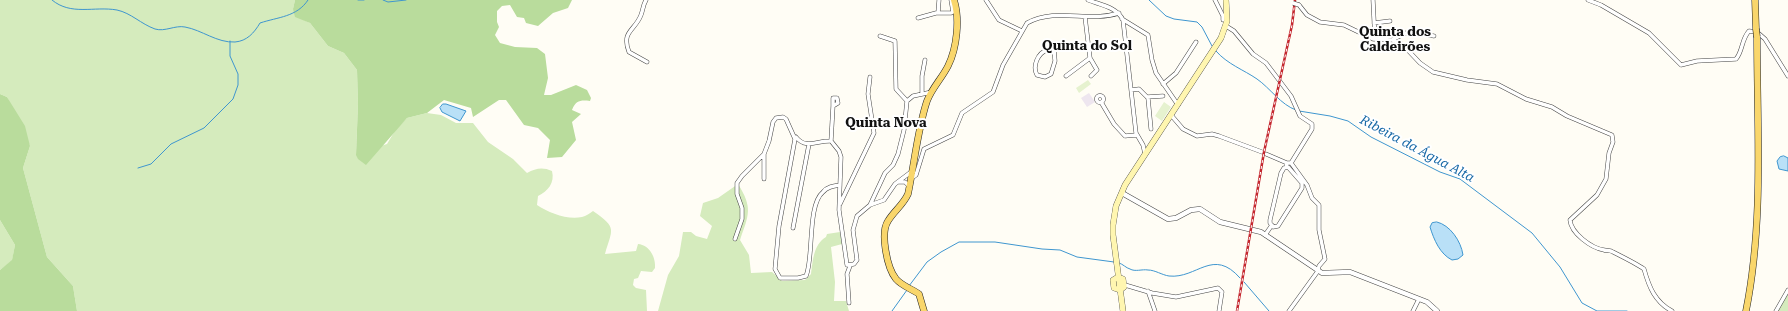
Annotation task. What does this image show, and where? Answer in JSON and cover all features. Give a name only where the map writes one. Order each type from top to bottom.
[{"type":"main road","points":[[924,311],[920,295],[900,283],[893,274],[884,241],[884,232],[888,220],[904,203],[913,169],[926,105],[932,92],[948,67],[954,49],[957,12],[954,0]]},
{"type":"main road","points":[[1118,277],[1113,225],[1118,202],[1125,185],[1145,155],[1145,145],[1153,142],[1216,47],[1227,10],[1226,0]]},
{"type":"main road","points":[[1746,311],[1754,271],[1757,235],[1756,0]]},
{"type":"main road","points":[[1118,277],[1123,279],[1125,285],[1120,290]]},
{"type":"main road","points":[[1118,277],[1114,279],[1112,284],[1116,289],[1120,290]]},
{"type":"main road","points":[[1120,290],[1122,311]]},
{"type":"street","points":[[646,0],[641,16],[627,33],[626,39],[629,52],[647,62]]},
{"type":"street","points":[[938,13],[939,0]]},
{"type":"street","points":[[918,18],[938,13],[953,12],[951,0]]},
{"type":"street","points":[[986,0],[999,20],[1022,31]]},
{"type":"street","points":[[1088,0],[1113,9],[1119,13],[1122,19],[1136,135],[1145,145]]},
{"type":"street","points":[[1215,0],[1223,16],[1224,23],[1238,34],[1253,54],[1266,63],[1291,96],[1300,116],[1312,124],[1312,129],[1281,173],[1270,220],[1272,225]]},
{"type":"street","points":[[1372,0],[1376,40]]},
{"type":"street","points":[[1588,0],[1601,5],[1649,32],[1681,65],[1697,61],[1736,59],[1739,55],[1744,36],[1749,31],[1757,32],[1765,39],[1788,76]]},
{"type":"street","points":[[1291,2],[1299,5],[1307,15],[1320,22],[1344,25],[1376,40],[1392,40],[1402,44],[1420,63],[1433,72],[1467,80],[1497,84],[1526,99],[1552,107],[1567,116],[1612,135],[1613,142],[1609,153],[1606,179],[1597,195],[1570,220],[1570,224],[1578,236],[1603,250],[1612,252],[1644,269],[1647,282],[1660,304],[1672,311]]},
{"type":"street","points":[[895,184],[910,181],[916,175],[924,149],[953,135],[962,113],[993,92],[1003,65],[1027,23],[1047,16],[1059,14],[1085,17],[1109,16],[1119,13]]},
{"type":"street","points":[[1085,17],[1090,58],[1097,70],[1091,76]]},
{"type":"street","points":[[1122,19],[1148,36],[1156,73],[1178,105]]},
{"type":"street","points":[[1374,23],[1390,21]]},
{"type":"street","points":[[1392,40],[1408,32],[1434,36]]},
{"type":"street","points":[[880,36],[895,41],[896,89],[907,101]]},
{"type":"street","points":[[1163,84],[1176,73],[1196,42]]},
{"type":"street","points":[[1054,49],[1055,61],[1051,74],[1045,77],[1037,75],[1035,71],[1039,55],[1042,52],[1054,49],[1088,44]]},
{"type":"street","points":[[1066,76],[1090,58]]},
{"type":"street","points":[[922,93],[922,76],[925,60]]},
{"type":"street","points":[[839,207],[874,133],[868,94],[870,77]]},
{"type":"street","points":[[1131,90],[1139,89],[1147,97],[1150,129]]},
{"type":"street","points":[[870,205],[885,173],[893,165],[898,154],[904,130],[908,98],[922,93],[932,92]]},
{"type":"street","points":[[1147,97],[1163,96]]},
{"type":"street","points":[[1102,102],[1114,124],[1125,136],[1136,135]]},
{"type":"street","points":[[833,106],[831,141],[839,151],[841,157],[839,207],[846,262],[850,266]]},
{"type":"street","points":[[1171,115],[1183,129],[1197,136],[1201,137],[1212,134],[1219,136],[1288,164],[1307,185],[1312,198],[1319,205],[1319,230],[1325,256],[1318,271],[1289,311]]},
{"type":"street","points":[[735,239],[742,220],[742,208],[737,190],[737,183],[764,154],[769,142],[773,122],[776,118],[783,117],[786,119],[799,141],[809,144],[831,141]]},
{"type":"street","points":[[795,136],[779,226],[775,269],[780,278],[798,278],[806,276],[813,220],[820,195],[831,187],[840,185]]},
{"type":"street","points":[[793,228],[809,144]]},
{"type":"street","points":[[764,154],[764,179]]},
{"type":"street","points":[[1272,225],[1278,226],[1302,188],[1302,183],[1288,164]]},
{"type":"street","points":[[849,304],[847,274],[850,266],[854,264],[858,257],[853,235],[854,224],[860,212],[870,205],[884,200],[895,184],[913,169]]},
{"type":"street","points":[[903,177],[910,181]]},
{"type":"street","points":[[1125,185],[1129,196]]},
{"type":"street","points":[[1122,193],[1168,219],[1176,218],[1191,210],[1200,209],[1220,222],[1251,229],[1265,235],[1318,271],[1329,274],[1350,272],[1427,302],[1437,311]]},
{"type":"street","points":[[1118,202],[1129,196]]},
{"type":"street","points":[[1265,235],[1272,225]]},
{"type":"street","points":[[1125,285],[1148,292],[1180,296],[1218,288],[1222,292],[1219,311]]},
{"type":"street","points":[[1776,311],[1788,290]]},
{"type":"street","points":[[1148,292],[1155,311]]},
{"type":"street","points":[[1151,302],[1152,297],[1158,294]]},
{"type":"street","points":[[1413,311],[1419,299]]},
{"type":"shaded area","points":[[1089,93],[1095,102],[1087,107],[1081,98]]},
{"type":"green space","points":[[0,0],[295,0],[293,9],[302,19],[310,23],[328,46],[344,53],[357,70],[358,104],[356,154],[387,144],[396,129],[407,118],[427,113],[441,115],[456,123],[473,123],[488,142],[513,159],[527,173],[540,169],[552,171],[552,183],[545,192],[538,196],[537,205],[547,211],[570,218],[582,217],[593,211],[606,221],[610,225],[611,234],[605,254],[636,251],[638,244],[649,249],[653,256],[655,268],[652,272],[641,271],[638,278],[634,279],[633,285],[636,288],[646,290],[647,311],[77,311],[73,286],[47,257],[23,168],[30,146],[7,97],[0,94]]},
{"type":"green space","points":[[295,0],[572,0],[568,8],[553,13],[538,26],[526,23],[524,18],[517,17],[510,5],[502,6],[497,11],[497,22],[499,27],[495,35],[500,43],[515,47],[537,48],[545,54],[548,78],[544,95],[551,95],[576,85],[587,90],[591,98],[590,101],[577,102],[572,110],[581,114],[572,122],[576,140],[562,157],[547,158],[550,140],[538,128],[524,125],[506,100],[499,100],[473,117],[471,108],[444,100],[427,113],[407,118],[366,165],[358,159],[356,155],[358,104],[357,70],[344,53],[328,46],[310,23],[295,17],[293,9]]},
{"type":"green space","points":[[1088,80],[1091,84],[1079,93],[1076,88]]},
{"type":"green space","points":[[0,94],[7,97],[25,126],[30,146],[23,168],[47,257],[73,286],[77,311],[0,311],[0,270],[12,260],[15,245],[0,220]]},
{"type":"green space","points":[[1164,102],[1171,107],[1162,121],[1155,116]]},
{"type":"green space","points":[[738,184],[748,205],[746,224],[740,240],[749,255],[751,273],[772,272],[782,281],[805,280],[811,274],[814,254],[818,244],[826,237],[827,234],[840,232],[842,244],[831,247],[835,282],[834,301],[846,301],[849,311],[658,311],[668,275],[679,256],[683,232],[691,232],[696,236],[707,239],[712,226],[700,216],[703,203],[718,198]]},
{"type":"green space","points":[[0,220],[15,245],[12,261],[0,270]]},
{"type":"green space","points":[[1788,293],[1788,311],[1777,311]]},
{"type":"water","points":[[443,104],[466,111],[460,121],[442,112],[440,108]]},
{"type":"water","points":[[1784,156],[1788,158],[1788,171],[1779,169],[1777,161],[1780,157]]},
{"type":"water","points":[[1437,222],[1446,226],[1454,234],[1460,244],[1463,255],[1458,259],[1452,260],[1444,254],[1438,246],[1430,227],[1432,223]]},
{"type":"waterway","points":[[52,0],[67,8],[83,10],[108,9],[122,11],[155,29],[162,30],[185,27],[228,42],[243,40],[250,36],[260,23],[293,13],[304,6],[308,0]]},
{"type":"waterway","points":[[358,0],[364,0]]},
{"type":"waterway","name":"Ribeira da Água Alta","points":[[383,0],[388,2],[406,0]]},
{"type":"waterway","name":"Ribeira da Água Alta","points":[[1149,0],[1166,16],[1174,19],[1197,22],[1202,27],[1212,46]]},
{"type":"waterway","points":[[138,168],[151,164],[171,144],[204,128],[233,99],[238,85],[238,74],[230,56],[230,41]]},
{"type":"waterway","name":"Ribeira da Água Alta","points":[[1216,51],[1230,63],[1257,79],[1285,104],[1296,110]]},
{"type":"waterway","name":"Ribeira da Água Alta","points":[[1299,111],[1330,116],[1348,121],[1371,137],[1440,172],[1460,179],[1532,233],[1560,267],[1582,303],[1597,311],[1627,311]]},
{"type":"waterway","points":[[909,286],[927,262],[959,242],[995,242],[1042,249],[1060,250],[1077,257],[1114,262]]},
{"type":"waterway","points":[[1119,263],[1132,270],[1151,270],[1169,276],[1179,276],[1205,266],[1221,265],[1230,269],[1240,278]]},
{"type":"waterway","points":[[1244,282],[1269,311]]},
{"type":"waterway","points":[[892,311],[907,290]]},
{"type":"railway","points":[[1237,311],[1264,152],[1292,25],[1295,0]]},
{"type":"district","name":"Quinta dos Caldeirões","points":[[1395,40]]},
{"type":"district","name":"Quinta do Sol","points":[[1087,46]]},
{"type":"district","name":"Quinta Nova","points":[[886,123]]}]
